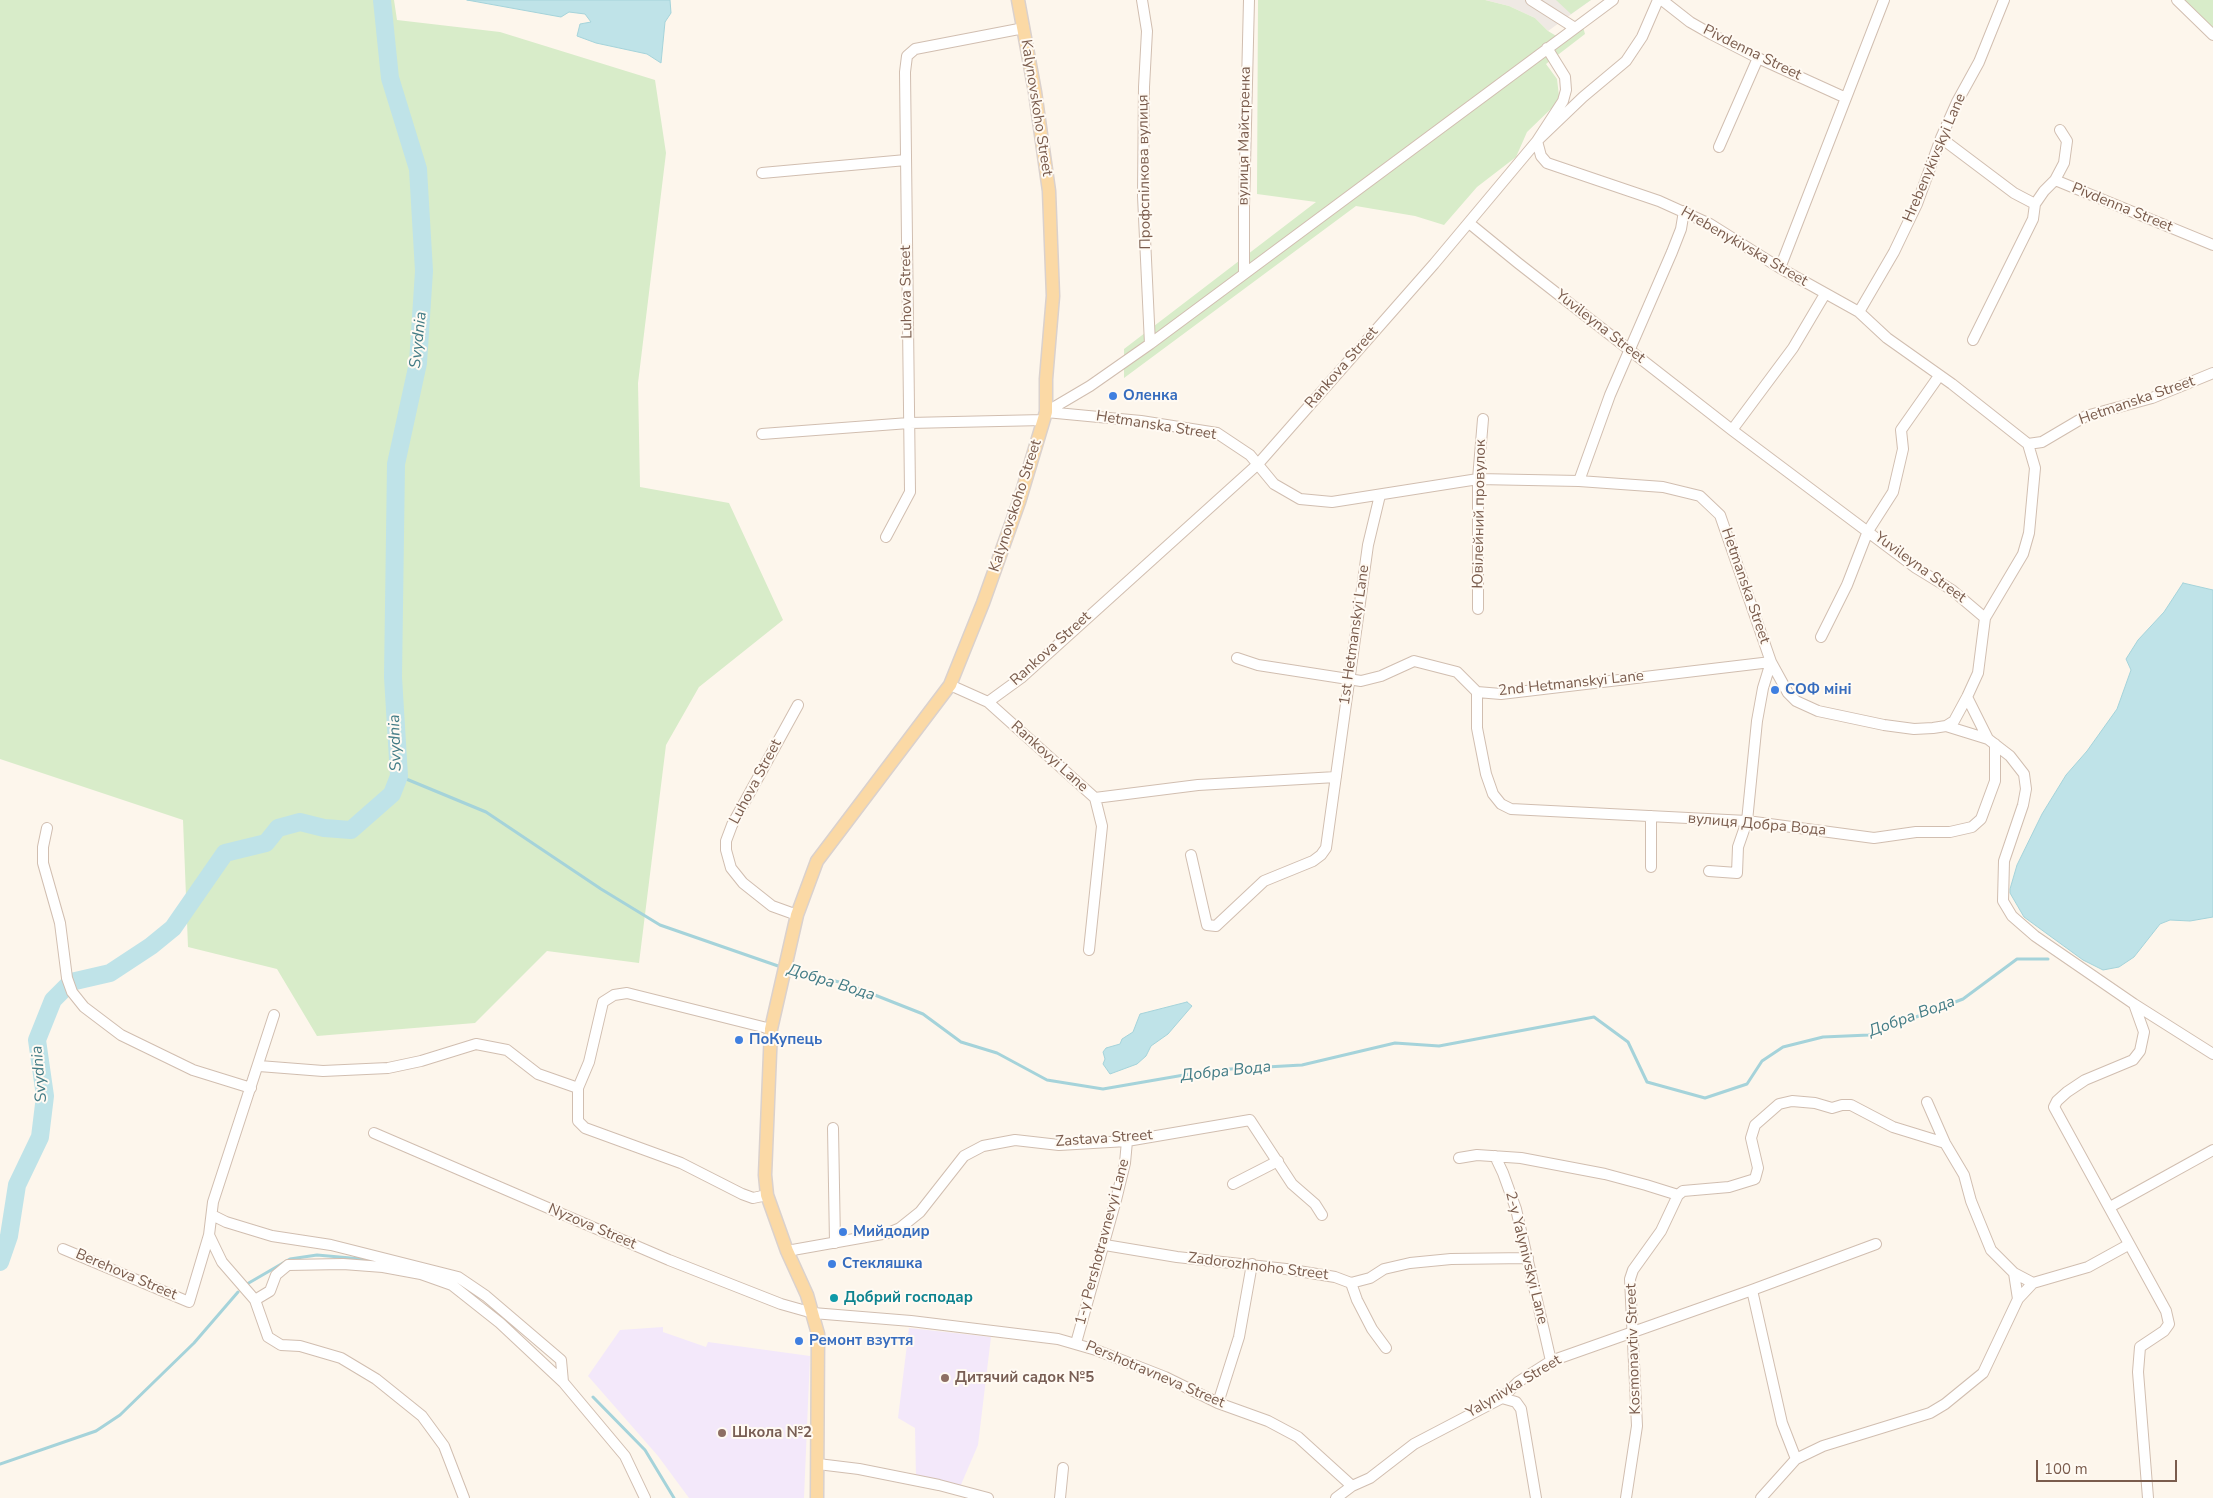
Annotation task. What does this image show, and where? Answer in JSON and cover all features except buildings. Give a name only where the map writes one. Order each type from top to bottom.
[{"type":"main road","name":"Kalynovskoho Street","points":[[817,1498],[818,1334],[813,1313],[787,1251],[767,1195],[765,1175],[771,1029],[797,916],[817,861],[950,685],[986,594],[1019,502],[1045,416],[1052,296],[1049,190],[1035,92],[1018,0]]},
{"type":"street","name":"Профспілкова вулиця","points":[[1142,0],[1147,31],[1144,88],[1144,196],[1150,344]]},
{"type":"street","name":"вулиця Майстренка","points":[[1244,272],[1248,0]]},
{"type":"street","points":[[1531,0],[1575,28]]},
{"type":"street","points":[[1045,416],[1150,344],[1244,272],[1612,0]]},
{"type":"street","name":"Pivdenna Street","points":[[1660,0],[1697,26],[1758,58],[1846,98]]},
{"type":"street","name":"Rankova Street","points":[[988,702],[1021,678],[1258,464],[1469,223],[1537,140],[1583,97],[1626,61],[1642,37],[1660,0]]},
{"type":"street","points":[[1780,268],[1884,0]]},
{"type":"street","name":"Hrebenykivskyi Lane","points":[[1859,312],[1894,252],[1917,204],[1941,138],[1957,102],[1979,62],[2004,0]]},
{"type":"street","points":[[2177,0],[2213,35]]},
{"type":"street","name":"Luhova Street","points":[[886,536],[910,492],[904,72],[907,56],[914,49],[1024,28]]},
{"type":"street","points":[[1537,140],[1563,101],[1566,90],[1565,77],[1547,48]]},
{"type":"street","points":[[1719,147],[1758,58]]},
{"type":"street","points":[[2056,180],[2064,162],[2067,141],[2060,130]]},
{"type":"street","points":[[1941,138],[2014,193],[2035,204],[2033,219],[1973,340]]},
{"type":"street","name":"Hrebenykivska Street","points":[[1537,140],[1542,156],[1547,163],[1684,211],[1710,224],[1780,268],[1859,312],[1887,338],[1952,384],[2028,444]]},
{"type":"street","points":[[762,173],[906,160]]},
{"type":"street","name":"Pivdenna Street","points":[[2035,204],[2044,191],[2056,180],[2213,245]]},
{"type":"street","points":[[1579,481],[1629,350],[1681,229],[1684,211]]},
{"type":"street","name":"Yuvileyna Street","points":[[1469,223],[1732,430],[1868,530],[1916,568],[1952,590],[1985,618]]},
{"type":"street","points":[[1732,430],[1793,348],[1826,294]]},
{"type":"street","name":"Hetmanska Street","points":[[2028,444],[2042,442],[2086,416],[2152,398],[2213,374]]},
{"type":"street","points":[[1822,637],[1847,585],[1868,530],[1893,492],[1903,449],[1901,430],[1939,376]]},
{"type":"street","name":"Hetmanska Street","points":[[909,423],[1045,416],[1141,421],[1217,433],[1250,455],[1274,484],[1300,499],[1332,502],[1478,479],[1579,481],[1663,487],[1700,496],[1720,515],[1772,662],[1788,694],[1796,701],[1818,711],[1884,725],[1914,729],[1946,726]]},
{"type":"street","name":"Ювілейний провулок","points":[[1478,610],[1478,479],[1483,419]]},
{"type":"street","points":[[762,434],[909,423]]},
{"type":"street","points":[[1946,726],[1954,721],[1978,673],[1985,618],[2023,554],[2029,533],[2035,468],[2028,444]]},
{"type":"street","name":"1st Hetmanskyi Lane","points":[[1191,855],[1207,925],[1216,926],[1264,880],[1295,869],[1321,856],[1329,838],[1348,679],[1368,545],[1380,495]]},
{"type":"street","name":"2nd Hetmanskyi Lane","points":[[1236,658],[1258,665],[1361,681],[1381,676],[1414,661],[1457,672],[1477,692],[1502,694],[1772,662]]},
{"type":"street","points":[[1709,871],[1737,873],[1738,847],[1747,821],[1757,721],[1763,688],[1772,662]]},
{"type":"street","name":"Rankovyi Lane","points":[[950,685],[988,702],[1095,798],[1102,826],[1089,950]]},
{"type":"street","name":"вулиця Добра Вода","points":[[1477,692],[1476,728],[1486,774],[1493,794],[1501,804],[1511,809],[1747,821],[1874,838],[1916,832],[1950,832],[1972,827],[1981,819],[1995,780],[1991,742]]},
{"type":"street","points":[[1967,697],[1991,742]]},
{"type":"street","name":"Luhova Street","points":[[797,916],[772,906],[743,883],[731,868],[726,850],[726,841],[732,825],[798,705]]},
{"type":"street","points":[[1946,726],[1991,742],[2010,756],[2024,774],[2026,789],[2023,805],[2004,861],[2003,901],[2012,916],[2035,936],[2134,1004],[2213,1054]]},
{"type":"street","points":[[1095,798],[1198,786],[1336,777]]},
{"type":"street","points":[[1651,816],[1651,867]]},
{"type":"street","points":[[47,828],[43,847],[43,863],[60,923],[67,978],[72,992],[84,1007],[121,1035],[193,1070],[251,1088]]},
{"type":"street","points":[[767,1195],[753,1198],[742,1194],[681,1163],[585,1128],[578,1121],[578,1088],[589,1062],[603,1002],[614,995],[627,992],[771,1029]]},
{"type":"street","points":[[2134,1004],[2144,1032],[2140,1051],[2133,1060],[2085,1080],[2057,1101],[2054,1107],[2166,1312],[2169,1324],[2164,1331],[2140,1347],[2138,1372],[2148,1498]]},
{"type":"street","name":"Berehova Street","points":[[63,1249],[189,1302],[209,1235],[216,1193],[259,1066],[274,1015]]},
{"type":"street","points":[[259,1066],[323,1071],[388,1068],[421,1061],[476,1044],[507,1050],[538,1074],[578,1088]]},
{"type":"street","points":[[1459,1158],[1495,1156],[1521,1158],[1605,1174],[1646,1184],[1678,1196],[1683,1191],[1729,1187],[1755,1179],[1758,1168],[1751,1138],[1755,1125],[1779,1104],[1792,1101],[1815,1103],[1832,1108],[1851,1105],[1894,1127],[1945,1143]]},
{"type":"street","points":[[1927,1102],[1945,1143],[1964,1175],[1971,1201],[1991,1250],[2014,1273],[2033,1283]]},
{"type":"street","name":"Zastava Street","points":[[787,1251],[888,1233],[900,1228],[920,1212],[964,1156],[983,1146],[1015,1140],[1059,1145],[1127,1141],[1250,1120],[1278,1161]]},
{"type":"street","points":[[833,1128],[835,1243]]},
{"type":"street","name":"Nyzova Street","points":[[374,1133],[669,1260],[781,1304],[813,1313]]},
{"type":"street","name":"1-y Pershotravnevyi Lane","points":[[1076,1343],[1125,1163],[1127,1141]]},
{"type":"street","points":[[2110,1207],[2213,1150]]},
{"type":"street","name":"2-y Yalynivskyi Lane","points":[[1495,1156],[1516,1208],[1551,1361]]},
{"type":"street","points":[[1233,1184],[1278,1161],[1292,1184],[1315,1204],[1322,1215]]},
{"type":"street","name":"Kosmonavtiv Street","points":[[1626,1498],[1637,1426],[1630,1279],[1633,1270],[1661,1231],[1678,1196]]},
{"type":"street","points":[[212,1215],[226,1222],[272,1236],[331,1245],[458,1277],[486,1296],[561,1360],[563,1382]]},
{"type":"street","points":[[209,1235],[222,1262],[256,1300],[268,1337],[281,1345],[300,1346],[341,1358],[376,1379],[422,1416],[444,1446],[464,1498]]},
{"type":"street","name":"Yalynivka Street","points":[[1336,1498],[1352,1486],[1370,1478],[1414,1444],[1502,1398],[1518,1382],[1551,1361],[1876,1244]]},
{"type":"street","name":"Zadorozhnoho Street","points":[[1104,1245],[1177,1257],[1252,1264],[1335,1277],[1351,1283]]},
{"type":"street","points":[[1761,1498],[1771,1494],[1779,1476],[1796,1459],[1823,1446],[1930,1413],[1945,1404],[1983,1372],[2018,1298],[2033,1283],[2088,1267],[2128,1245]]},
{"type":"street","points":[[1386,1348],[1372,1329],[1357,1300],[1351,1283],[1370,1278],[1384,1268],[1410,1263],[1452,1259],[1528,1258]]},
{"type":"street","points":[[256,1300],[270,1291],[276,1275],[288,1265],[343,1264],[384,1267],[420,1274],[452,1285],[500,1323],[563,1382],[624,1456],[645,1498]]},
{"type":"street","points":[[412,1264],[420,1274]]},
{"type":"street","points":[[1218,1403],[1239,1337],[1252,1264]]},
{"type":"street","points":[[2014,1273],[2018,1298]]},
{"type":"street","points":[[1752,1290],[1782,1423],[1796,1459]]},
{"type":"street","name":"Pershotravneva Street","points":[[813,1313],[911,1321],[1076,1343],[1165,1377],[1218,1403],[1268,1420],[1298,1437],[1352,1486]]},
{"type":"street","points":[[1502,1398],[1516,1402],[1521,1409],[1536,1498]]},
{"type":"street","points":[[818,1464],[859,1469],[939,1485],[988,1498]]},
{"type":"street","points":[[1060,1498],[1062,1468]]},
{"type":"shaded area","points":[[1485,0],[1591,0],[1548,31],[1535,18],[1509,6]]},
{"type":"shaded area","name":"Школа №2","points":[[663,1327],[663,1332],[706,1347],[708,1342],[810,1356],[804,1498],[689,1498],[658,1456],[588,1376],[620,1330]]},
{"type":"shaded area","name":"Дитячий садок №5","points":[[909,1328],[991,1337],[978,1445],[960,1487],[916,1478],[915,1428],[898,1418]]},
{"type":"green space","points":[[0,0],[394,0],[397,20],[500,32],[655,80],[666,153],[638,383],[640,487],[729,503],[783,620],[699,687],[666,745],[639,963],[547,951],[475,1023],[317,1036],[277,969],[188,947],[183,820],[0,759]]},
{"type":"green space","points":[[1258,0],[1485,0],[1509,6],[1535,18],[1548,31],[1558,37],[1583,27],[1585,34],[1546,64],[1557,79],[1559,96],[1556,104],[1527,132],[1516,157],[1477,187],[1444,225],[1415,216],[1356,206],[1124,378],[1124,349],[1316,202],[1257,194]]},
{"type":"green space","points":[[1556,0],[1591,0],[1571,14]]},
{"type":"green space","points":[[2182,0],[2213,0],[2213,30]]},
{"type":"water","points":[[467,0],[670,0],[671,13],[665,22],[661,63],[647,54],[596,43],[577,36],[580,24],[591,22],[585,14],[569,12],[561,17]]},
{"type":"water","points":[[2183,583],[2213,590],[2213,917],[2190,921],[2170,920],[2160,924],[2134,957],[2119,967],[2103,970],[2083,960],[2024,917],[2010,893],[2010,889],[2017,865],[2042,814],[2066,775],[2087,751],[2117,709],[2131,670],[2126,659],[2138,640],[2164,612]]},
{"type":"water","points":[[1187,1002],[1192,1006],[1168,1034],[1151,1046],[1146,1056],[1137,1064],[1110,1074],[1103,1064],[1105,1059],[1103,1052],[1106,1048],[1120,1044],[1122,1039],[1133,1032],[1140,1014]]},
{"type":"waterway","name":"Svydnia","points":[[0,1262],[9,1236],[17,1185],[40,1137],[45,1096],[37,1040],[53,1000],[71,982],[110,973],[151,946],[173,928],[225,853],[266,843],[278,828],[300,822],[324,828],[351,830],[392,794],[399,776],[393,677],[396,464],[418,363],[424,271],[418,169],[390,78],[382,0]]},
{"type":"waterway","name":"Добра Вода","points":[[399,776],[486,812],[601,889],[660,925],[781,967]]},
{"type":"waterway","name":"Добра Вода","points":[[787,969],[847,984],[923,1014],[961,1042],[997,1053],[1047,1080],[1103,1089],[1213,1070],[1302,1065],[1395,1043],[1439,1046],[1594,1017],[1628,1042],[1647,1082],[1705,1098],[1747,1084],[1762,1061],[1783,1047],[1823,1037],[1869,1035],[1963,999],[2017,959],[2048,959]]},
{"type":"waterway","points":[[247,1284],[290,1259],[317,1255],[373,1260]]},
{"type":"waterway","points":[[0,1464],[96,1431],[120,1415],[194,1343],[238,1292]]},
{"type":"waterway","points":[[593,1397],[645,1450],[674,1498]]},
{"type":"place","name":"Оленка","points":[[1113,396]]},
{"type":"place","name":"СОФ міні","points":[[1775,690]]},
{"type":"place","name":"ПоКупець","points":[[739,1040]]},
{"type":"place","name":"Мийдодир","points":[[843,1232]]},
{"type":"place","name":"Стекляшка","points":[[832,1264]]},
{"type":"place","name":"Добрий господар","points":[[834,1298]]},
{"type":"place","name":"Ремонт взуття","points":[[799,1341]]},
{"type":"place","name":"Дитячий садок №5","points":[[945,1378]]},
{"type":"place","name":"Школа №2","points":[[722,1433]]}]
